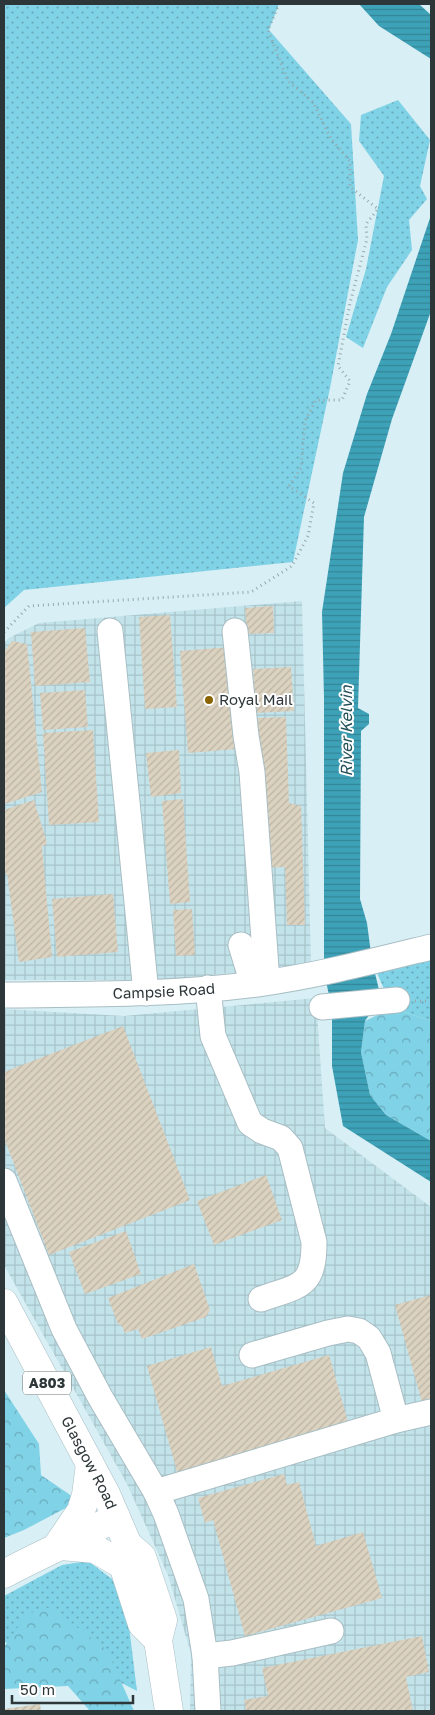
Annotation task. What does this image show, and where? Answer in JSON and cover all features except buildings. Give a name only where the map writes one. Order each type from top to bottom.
[{"type":"main road","name":"Glasgow Road","points":[[4,1303],[106,1494],[116,1517],[126,1555],[142,1557],[163,1620],[158,1640],[169,1711]]},
{"type":"main road","points":[[57,1546],[81,1511],[86,1495],[90,1464]]},
{"type":"main road","points":[[4,1574],[57,1546],[87,1534],[116,1517]]},
{"type":"main road","points":[[57,1546],[95,1549],[126,1555]]},
{"type":"street","points":[[110,631],[146,993]]},
{"type":"street","points":[[235,631],[246,736],[252,772],[260,983]]},
{"type":"street","points":[[241,945],[260,983]]},
{"type":"street","name":"Campsie Road","points":[[4,995],[108,995],[260,983],[324,972],[423,949]]},
{"type":"street","points":[[208,988],[213,1036],[250,1123],[262,1131],[281,1138],[290,1148],[314,1242],[312,1271],[302,1284],[262,1299]]},
{"type":"street","points":[[322,1007],[397,1000]]},
{"type":"street","points":[[4,1181],[64,1329],[100,1397],[156,1492],[170,1522],[196,1599],[205,1656],[208,1711]]},
{"type":"street","points":[[252,1355],[328,1333],[348,1329],[359,1331],[369,1338],[378,1353],[396,1420]]},
{"type":"street","points":[[156,1492],[396,1420],[431,1412]]},
{"type":"street","points":[[205,1656],[232,1653],[331,1631]]},
{"type":"path","points":[[4,632],[29,606],[251,592],[292,566],[308,536],[314,503],[289,486],[301,468],[304,421],[316,400],[342,400],[350,381],[338,366],[350,303],[368,239],[366,224],[378,209],[350,187],[350,160],[331,139],[313,102],[288,81],[268,30],[279,4]]},
{"type":"shaded area","points":[[302,601],[311,965],[159,980],[4,980],[4,643],[9,638],[39,623]]},
{"type":"shaded area","points":[[316,998],[325,1128],[431,1207],[431,1711],[190,1711],[191,1654],[168,1575],[127,1484],[4,1265],[4,1009],[124,1016]]},
{"type":"green space","points":[[4,4],[279,4],[269,30],[351,124],[358,240],[330,388],[293,562],[24,590],[4,608]]},
{"type":"green space","points":[[398,100],[430,140],[420,186],[427,199],[409,220],[412,250],[387,287],[363,348],[346,337],[366,269],[384,176],[359,141],[361,115]]},
{"type":"green space","points":[[431,957],[431,1021],[392,1008],[372,961],[409,966]]},
{"type":"green space","points":[[392,1008],[431,1021],[431,1141],[386,1115],[370,1095],[361,1052],[365,1021]]},
{"type":"green space","points":[[4,1390],[39,1444],[41,1475],[79,1501],[24,1530],[4,1538]]},
{"type":"green space","points":[[88,1561],[112,1579],[127,1610],[137,1691],[75,1659],[4,1642],[4,1596],[62,1565]]},
{"type":"green space","points":[[51,1607],[107,1650],[134,1711],[90,1711],[68,1686],[4,1689],[4,1647],[27,1614]]},
{"type":"water","points":[[359,4],[419,4],[431,15],[431,59],[379,26]]},
{"type":"water","name":"River Kelvin","points":[[431,215],[431,311],[392,419],[364,517],[358,708],[369,714],[369,724],[361,731],[360,899],[367,923],[372,961],[380,994],[376,1005],[365,1021],[361,1052],[370,1095],[386,1115],[431,1141],[431,1182],[343,1126],[332,1066],[332,1009],[324,972],[324,698],[322,612],[343,473],[367,394],[391,334]]},
{"type":"place","name":"Royal Mail","points":[[209,700]]}]
